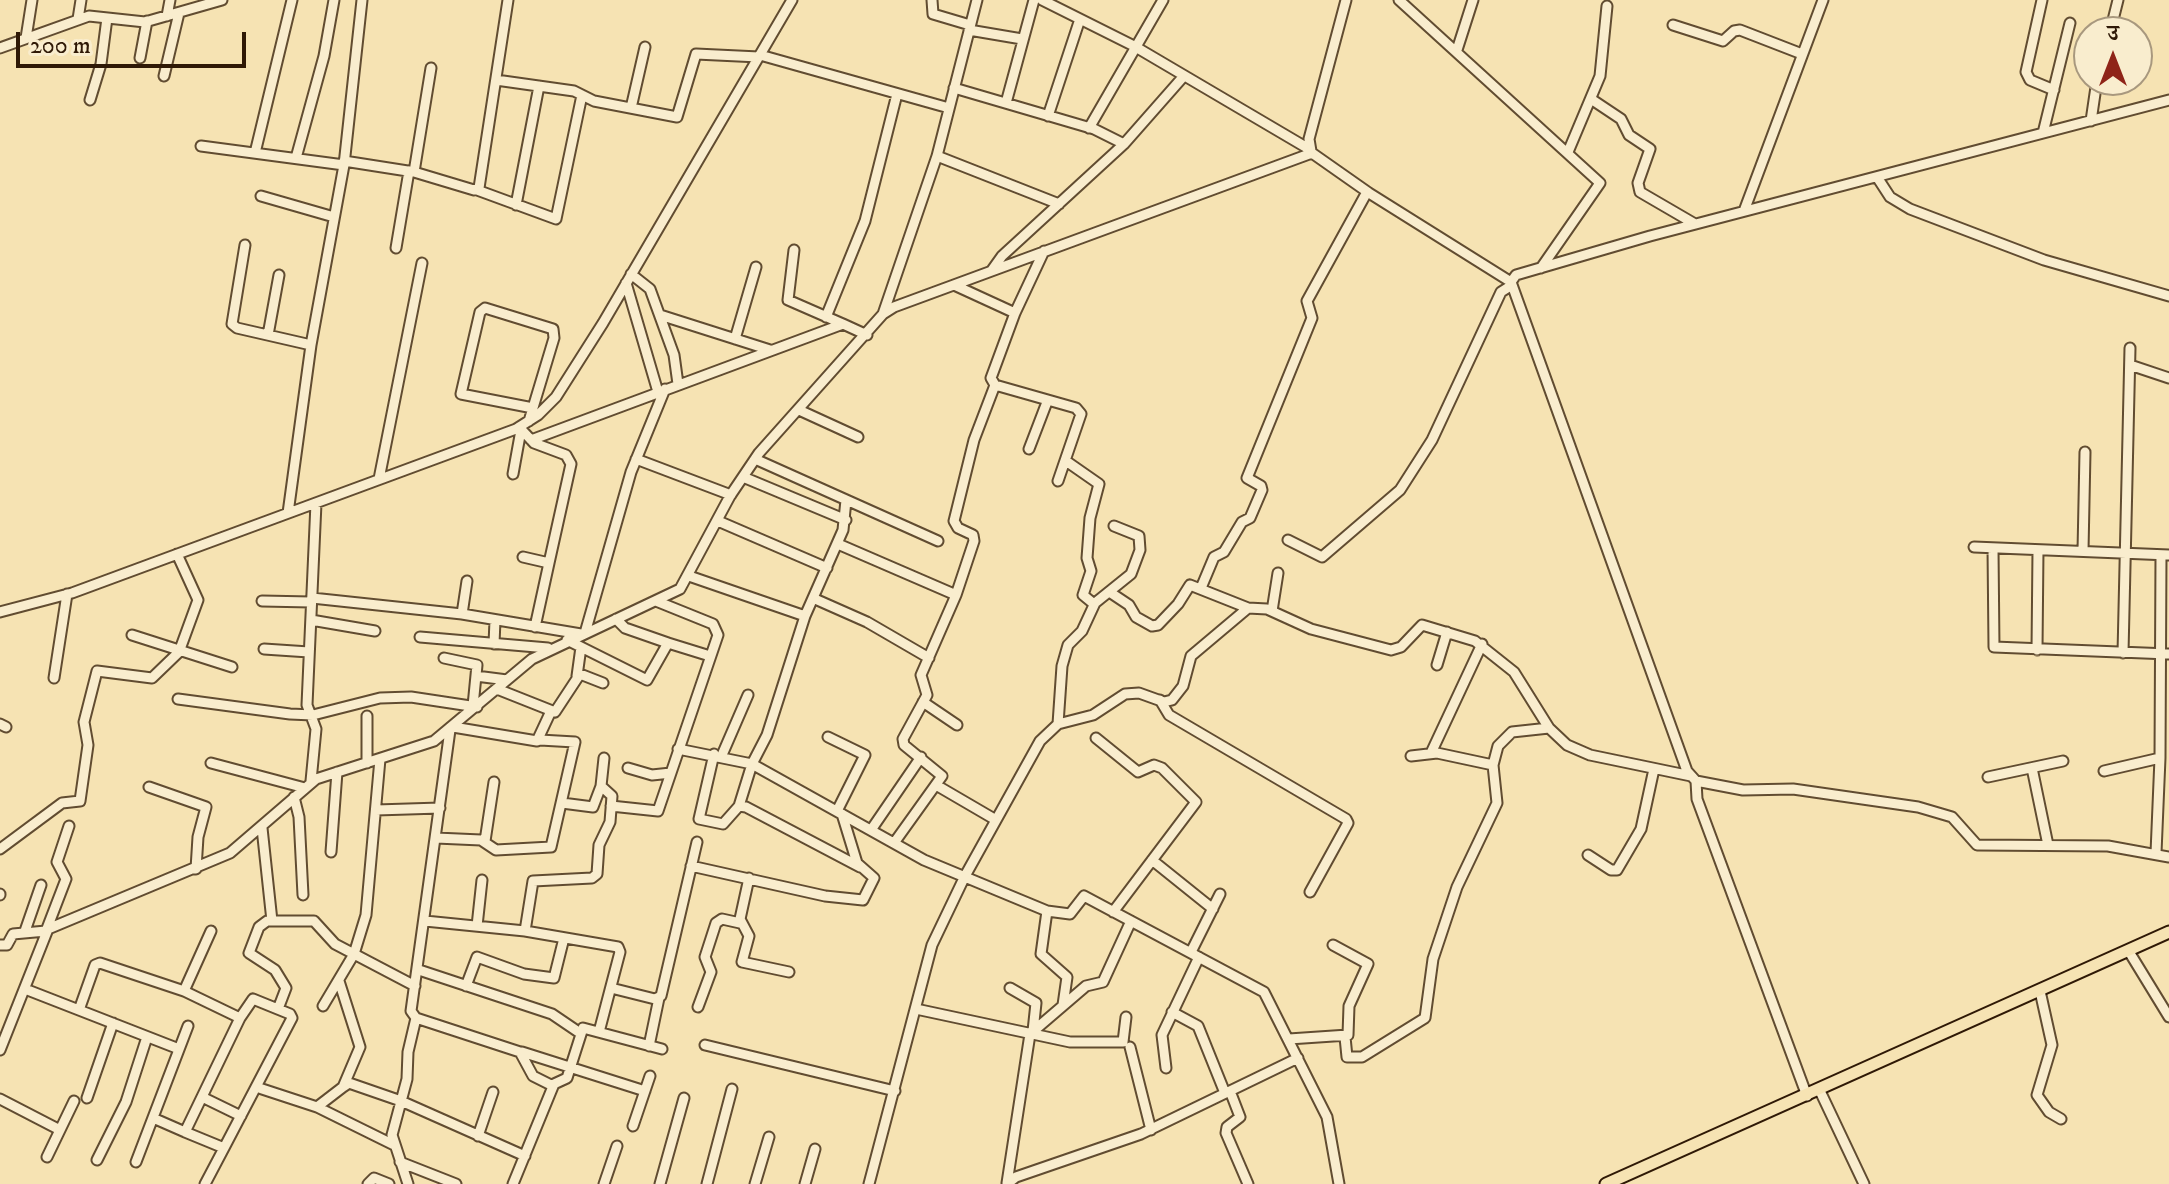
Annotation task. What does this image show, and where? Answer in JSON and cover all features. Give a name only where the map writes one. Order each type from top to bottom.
[{"type":"main road","points":[[1606,1184],[1820,1091],[2169,932]]},
{"type":"street","points":[[26,38],[32,0]]},
{"type":"street","points":[[78,19],[81,0]]},
{"type":"street","points":[[167,16],[170,0]]},
{"type":"street","points":[[0,48],[89,16],[147,21],[222,0]]},
{"type":"street","points":[[255,153],[292,0]]},
{"type":"street","points":[[296,158],[324,56],[334,0]]},
{"type":"street","points":[[288,513],[311,345],[344,163],[362,0]]},
{"type":"street","points":[[477,190],[481,184],[508,0]]},
{"type":"street","points":[[0,612],[67,594],[520,429],[556,397],[792,0]]},
{"type":"street","points":[[932,0],[933,14],[970,28],[1022,39]]},
{"type":"street","points":[[0,945],[7,945],[13,934],[46,931],[239,848],[308,785],[337,772],[422,746],[452,728],[549,648],[676,593],[689,576],[731,495],[755,459],[883,314],[937,156],[977,0]]},
{"type":"street","points":[[1006,103],[1034,0]]},
{"type":"street","points":[[1042,0],[1134,46],[1310,151],[1367,192],[1512,283],[1807,1096]]},
{"type":"street","points":[[1089,128],[1163,0]]},
{"type":"street","points":[[1310,151],[1346,0]]},
{"type":"street","points":[[1399,0],[1598,180],[1600,186],[1541,268]]},
{"type":"street","points":[[1457,50],[1473,0]]},
{"type":"street","points":[[1744,211],[1823,0]]},
{"type":"street","points":[[2042,0],[2026,72],[2030,80],[2054,90]]},
{"type":"street","points":[[1568,152],[1602,64],[1607,6]]},
{"type":"street","points":[[164,76],[179,13]]},
{"type":"street","points":[[90,100],[101,64],[107,18]]},
{"type":"street","points":[[1048,116],[1080,19]]},
{"type":"street","points":[[140,58],[147,21]]},
{"type":"street","points":[[2043,133],[2070,23]]},
{"type":"street","points":[[1673,25],[1719,41],[1740,30],[1802,54]]},
{"type":"street","points":[[631,108],[645,47]]},
{"type":"street","points":[[496,80],[539,86],[679,116],[696,54],[759,56],[949,108]]},
{"type":"street","points":[[396,248],[431,68]]},
{"type":"street","points":[[992,270],[1002,256],[1124,144],[1183,77]]},
{"type":"street","points":[[516,205],[539,86]]},
{"type":"street","points":[[954,88],[1089,128],[1124,144]]},
{"type":"street","points":[[826,317],[865,221],[897,94]]},
{"type":"street","points":[[201,146],[412,171],[477,190],[549,218],[558,217],[582,95]]},
{"type":"street","points":[[2091,121],[2095,96]]},
{"type":"street","points":[[1591,99],[1621,119],[1629,135],[1650,149],[1638,183],[1640,192],[1695,224]]},
{"type":"street","points":[[1288,540],[1322,557],[1400,490],[1432,440],[1501,292],[1516,275],[1695,224],[2169,100]]},
{"type":"street","points":[[883,314],[1310,151]]},
{"type":"street","points":[[937,156],[1059,204]]},
{"type":"street","points":[[1877,177],[1890,197],[1910,209],[2044,260],[2169,296]]},
{"type":"street","points":[[1201,588],[1214,557],[1224,552],[1242,522],[1250,518],[1262,490],[1261,486],[1247,478],[1312,318],[1307,301],[1367,192]]},
{"type":"street","points":[[261,196],[334,217]]},
{"type":"street","points":[[245,245],[232,324],[311,345]]},
{"type":"street","points":[[794,250],[788,300],[867,335]]},
{"type":"street","points":[[894,843],[942,774],[903,741],[928,692],[921,678],[956,595],[974,538],[955,526],[954,521],[974,440],[995,385],[991,374],[1044,251]]},
{"type":"street","points":[[379,479],[422,263]]},
{"type":"street","points":[[735,339],[756,267]]},
{"type":"street","points":[[268,335],[279,275]]},
{"type":"street","points":[[628,278],[650,289],[674,355],[678,384]]},
{"type":"street","points":[[583,634],[636,459],[662,390],[628,278]]},
{"type":"street","points":[[954,285],[1015,313]]},
{"type":"street","points":[[529,421],[533,408],[553,329],[490,307],[482,309],[460,387],[461,394],[533,408]]},
{"type":"street","points":[[660,315],[770,350]]},
{"type":"street","points":[[531,440],[843,324]]},
{"type":"street","points":[[2123,653],[2130,348]]},
{"type":"street","points":[[2130,365],[2169,378]]},
{"type":"street","points":[[995,385],[1076,408],[1081,414],[1058,481]]},
{"type":"street","points":[[1029,449],[1047,402]]},
{"type":"street","points":[[799,410],[858,437]]},
{"type":"street","points":[[520,429],[531,440],[571,461],[535,627]]},
{"type":"street","points":[[513,474],[520,429]]},
{"type":"street","points":[[2083,551],[2085,452]]},
{"type":"street","points":[[636,459],[731,495]]},
{"type":"street","points":[[755,459],[938,541]]},
{"type":"street","points":[[1066,461],[1099,484],[1090,518],[1087,558],[1091,571],[1083,595],[1094,604]]},
{"type":"street","points":[[743,477],[846,520]]},
{"type":"street","points":[[748,695],[718,754],[699,819],[723,824],[739,806],[752,764],[767,735],[805,616],[838,544],[846,520],[846,500]]},
{"type":"street","points":[[308,785],[316,729],[307,705],[316,503]]},
{"type":"street","points":[[718,521],[827,568]]},
{"type":"street","points":[[1058,724],[1064,655],[1082,631],[1094,604],[1131,574],[1141,543],[1139,536],[1114,526]]},
{"type":"street","points":[[838,544],[956,595]]},
{"type":"street","points":[[1974,547],[2165,555],[2156,853]]},
{"type":"street","points":[[1993,548],[1993,645],[1998,648],[2164,654]]},
{"type":"street","points":[[2037,650],[2038,550]]},
{"type":"street","points":[[0,849],[59,805],[80,801],[88,745],[84,722],[97,671],[152,678],[179,652],[198,600],[177,554]]},
{"type":"street","points":[[523,557],[549,563]]},
{"type":"street","points":[[1272,611],[1278,573]]},
{"type":"street","points":[[689,576],[805,616]]},
{"type":"street","points":[[462,614],[467,581]]},
{"type":"street","points":[[1111,593],[1129,605],[1136,617],[1155,627],[1178,604],[1190,585],[1248,608],[1272,611],[1311,629],[1391,650],[1401,647],[1422,625],[1482,644],[1518,676],[1549,728],[1567,745],[1590,755],[1743,790],[1793,789],[1911,806],[1952,817],[1977,845],[2108,846],[2169,857]]},
{"type":"street","points":[[54,678],[67,594]]},
{"type":"street","points":[[815,599],[867,622],[929,658]]},
{"type":"street","points":[[262,601],[312,600],[462,614],[583,634]]},
{"type":"street","points":[[611,806],[642,807],[657,812],[718,635],[716,627],[656,601]]},
{"type":"street","points":[[869,1184],[932,945],[965,876],[1040,741],[1058,724],[1093,715],[1132,692],[1172,700],[1183,686],[1191,656],[1248,608]]},
{"type":"street","points":[[616,619],[625,628],[710,656]]},
{"type":"street","points":[[311,620],[375,631]]},
{"type":"street","points":[[494,644],[495,620]]},
{"type":"street","points":[[1437,665],[1447,632]]},
{"type":"street","points":[[132,635],[232,667]]},
{"type":"street","points":[[420,637],[549,648]]},
{"type":"street","points":[[567,640],[647,680],[668,643]]},
{"type":"street","points":[[1431,753],[1482,644]]},
{"type":"street","points":[[497,689],[551,711],[561,707],[577,676],[581,647]]},
{"type":"street","points":[[264,649],[309,652]]},
{"type":"street","points":[[444,658],[475,663],[475,707]]},
{"type":"street","points":[[577,676],[586,675],[603,683]]},
{"type":"street","points":[[476,676],[507,680]]},
{"type":"street","points":[[178,699],[312,714],[380,698],[411,697],[475,707]]},
{"type":"street","points":[[1160,700],[1169,715],[1348,821],[1310,892]]},
{"type":"street","points":[[923,702],[957,725]]},
{"type":"street","points":[[540,740],[551,711]]},
{"type":"street","points":[[367,716],[367,763]]},
{"type":"street","points":[[436,838],[485,841],[496,850],[549,849],[575,742],[452,728]]},
{"type":"street","points":[[408,1184],[394,1145],[393,1126],[401,1101],[416,1018],[410,1007],[419,970],[452,728]]},
{"type":"street","points":[[1333,945],[1368,964],[1349,1006],[1349,1031],[1345,1037],[1347,1057],[1362,1057],[1425,1018],[1433,959],[1457,887],[1497,803],[1493,765],[1498,746],[1512,732],[1549,728]]},
{"type":"street","points":[[828,737],[865,755],[840,813],[860,867]]},
{"type":"street","points":[[1096,738],[1138,772],[1154,765],[1162,768],[1195,799],[1195,804],[1113,912]]},
{"type":"street","points":[[678,749],[718,754],[752,764],[894,843],[1047,911],[1070,914],[1084,896],[1264,992],[1327,1117],[1339,1184]]},
{"type":"street","points":[[1411,756],[1431,753],[1493,765]]},
{"type":"street","points":[[871,830],[921,757]]},
{"type":"street","points":[[562,803],[593,807],[601,786],[604,758]]},
{"type":"street","points":[[2104,771],[2160,758]]},
{"type":"street","points":[[323,1006],[354,954],[368,904],[380,759]]},
{"type":"street","points":[[1988,777],[2063,761]]},
{"type":"street","points":[[211,763],[308,785]]},
{"type":"street","points":[[628,768],[652,775],[671,773]]},
{"type":"street","points":[[2032,768],[2048,845]]},
{"type":"street","points":[[1588,855],[1611,870],[1617,870],[1641,829],[1654,769]]},
{"type":"street","points":[[331,852],[337,772]]},
{"type":"street","points":[[485,841],[494,782]]},
{"type":"street","points":[[936,785],[996,820]]},
{"type":"street","points":[[525,931],[533,881],[592,878],[597,874],[599,845],[610,822],[611,806],[610,792],[601,786]]},
{"type":"street","points":[[149,787],[206,807],[198,837],[196,869]]},
{"type":"street","points":[[294,797],[299,817],[303,895]]},
{"type":"street","points":[[691,866],[858,901],[868,896],[874,883],[871,875],[860,867],[739,806]]},
{"type":"street","points":[[376,810],[440,808]]},
{"type":"street","points":[[0,1050],[66,879],[57,862],[69,826]]},
{"type":"street","points":[[262,828],[272,921]]},
{"type":"street","points":[[649,1046],[697,842]]},
{"type":"street","points":[[1152,860],[1213,909]]},
{"type":"street","points":[[740,923],[749,878]]},
{"type":"street","points":[[477,926],[482,880]]},
{"type":"street","points":[[25,931],[41,885]]},
{"type":"street","points":[[1166,1068],[1161,1042],[1220,894]]},
{"type":"street","points":[[1047,911],[1041,954],[1067,977],[1063,1005]]},
{"type":"street","points":[[698,1007],[711,972],[705,957],[716,923],[722,919],[740,923],[749,936],[743,964],[789,972]]},
{"type":"street","points":[[278,1009],[286,988],[275,970],[249,950],[259,927],[272,921],[314,921],[330,941],[415,986]]},
{"type":"street","points":[[425,921],[525,931],[618,947],[620,952],[599,1032]]},
{"type":"street","points":[[1032,1032],[1086,986],[1103,982],[1131,921]]},
{"type":"street","points":[[184,991],[211,931]]},
{"type":"street","points":[[466,986],[477,957],[524,974],[554,978],[564,938]]},
{"type":"street","points":[[2128,950],[2169,1017]]},
{"type":"street","points":[[79,1010],[97,963],[184,991],[240,1018]]},
{"type":"street","points":[[419,970],[557,1016],[580,1033]]},
{"type":"street","points":[[339,981],[360,1041],[343,1087]]},
{"type":"street","points":[[611,988],[659,998]]},
{"type":"street","points":[[1010,988],[1036,1003],[1007,1184],[1151,1130],[1298,1058]]},
{"type":"street","points":[[25,989],[179,1049]]},
{"type":"street","points":[[2040,991],[2052,1045],[2037,1095],[2049,1112],[2061,1119]]},
{"type":"street","points":[[185,1132],[250,1000],[278,1009],[292,1018],[205,1184]]},
{"type":"street","points":[[916,1009],[1070,1042],[1123,1042],[1126,1017]]},
{"type":"street","points":[[1172,1012],[1198,1026],[1240,1117],[1227,1127],[1226,1133],[1248,1184]]},
{"type":"street","points":[[416,1018],[645,1091]]},
{"type":"street","points":[[87,1098],[113,1023]]},
{"type":"street","points":[[136,1162],[188,1026]]},
{"type":"street","points":[[513,1184],[553,1086],[567,1078],[580,1033],[586,1028],[662,1049]]},
{"type":"street","points":[[97,1160],[126,1102],[147,1037]]},
{"type":"street","points":[[1289,1039],[1345,1037]]},
{"type":"street","points":[[705,1045],[895,1091]]},
{"type":"street","points":[[1130,1047],[1151,1130]]},
{"type":"street","points":[[520,1052],[533,1076],[553,1086]]},
{"type":"street","points":[[633,1126],[650,1076]]},
{"type":"street","points":[[317,1107],[349,1083],[401,1101],[525,1156]]},
{"type":"street","points":[[256,1087],[317,1107],[394,1145]]},
{"type":"street","points":[[707,1184],[732,1089]]},
{"type":"street","points":[[1820,1091],[1864,1184]]},
{"type":"street","points":[[478,1136],[493,1092]]},
{"type":"street","points":[[202,1097],[241,1116]]},
{"type":"street","points":[[660,1184],[684,1098]]},
{"type":"street","points":[[0,1099],[60,1130]]},
{"type":"street","points":[[47,1157],[74,1101]]},
{"type":"street","points":[[153,1118],[224,1148]]},
{"type":"street","points":[[755,1184],[769,1137]]},
{"type":"street","points":[[604,1184],[617,1146]]},
{"type":"street","points":[[805,1184],[815,1149]]},
{"type":"street","points":[[400,1162],[456,1184]]},
{"type":"street","points":[[368,1184],[374,1178],[389,1184]]}]
